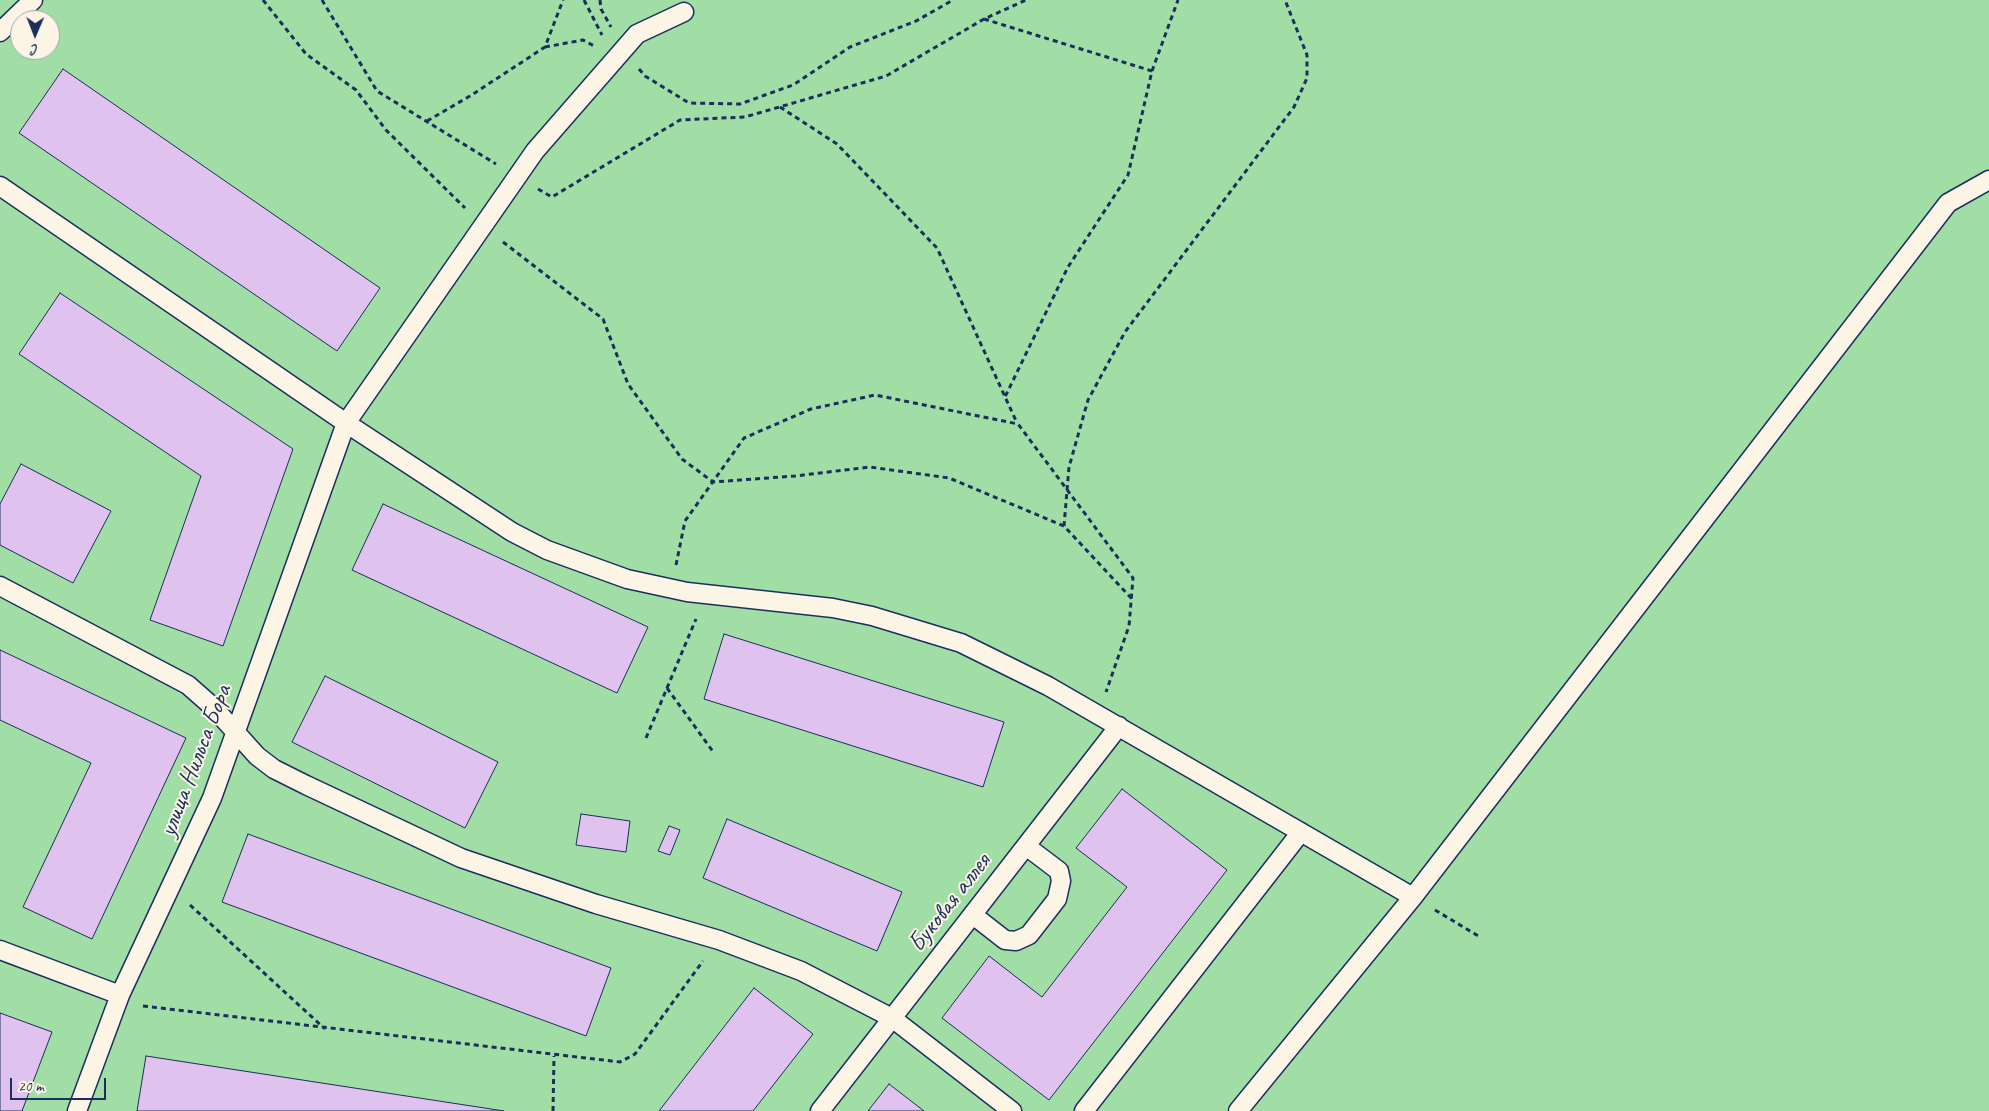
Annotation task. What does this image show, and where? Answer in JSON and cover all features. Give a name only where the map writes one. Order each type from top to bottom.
[{"type":"lane","points":[[0,32],[33,0]]},
{"type":"lane","name":"улица Нильса Бора","points":[[78,1111],[119,998],[212,798],[346,423],[535,151],[638,34],[684,12]]},
{"type":"lane","points":[[1238,1111],[1413,896],[1948,203],[1989,180]]},
{"type":"lane","points":[[0,186],[346,423],[512,532],[590,567],[671,590],[833,608],[872,616],[928,632],[1009,665],[1099,714],[1413,896]]},
{"type":"lane","points":[[0,586],[188,685],[236,732],[257,756],[274,769],[461,858],[596,904],[719,940],[801,971],[892,1018],[1012,1111]]},
{"type":"lane","name":"Буковая аллея","points":[[820,1111],[1119,726]]},
{"type":"lane","points":[[1084,1111],[1300,832]]},
{"type":"lane","points":[[973,915],[1005,940],[1016,941],[1029,936],[1057,899],[1061,881],[1059,871],[1026,846]]},
{"type":"lane","points":[[0,950],[119,998]]},
{"type":"path","points":[[263,0],[306,54],[356,90],[386,130],[483,226],[603,319],[628,384],[682,459],[713,482],[795,476],[870,467],[949,478],[1064,526],[1132,599]]},
{"type":"path","points":[[322,0],[377,90],[552,197],[680,120],[745,117],[886,76],[984,19],[1026,0]]},
{"type":"path","points":[[545,47],[563,0]]},
{"type":"path","points":[[584,0],[620,55],[645,76],[689,103],[740,104],[793,85],[850,47],[916,20],[953,0]]},
{"type":"path","points":[[600,0],[601,9],[620,55]]},
{"type":"path","points":[[1005,397],[1068,267],[1128,175],[1152,71],[1178,0]]},
{"type":"path","points":[[1064,526],[1069,466],[1088,400],[1125,332],[1294,107],[1307,78],[1307,55],[1285,0]]},
{"type":"path","points":[[984,19],[1152,71]]},
{"type":"path","points":[[426,121],[470,96],[545,47],[584,40],[620,55]]},
{"type":"path","points":[[780,107],[837,144],[937,248],[1018,424],[1134,578],[1129,626],[1099,714]]},
{"type":"path","points":[[671,590],[685,521],[744,438],[811,409],[875,396],[1018,424]]},
{"type":"path","points":[[646,738],[707,594]]},
{"type":"path","points":[[667,688],[714,753]]},
{"type":"path","points":[[170,888],[326,1030]]},
{"type":"path","points":[[1413,896],[1480,937]]},
{"type":"path","points":[[119,998],[181,1012],[554,1056],[620,1062],[635,1054],[719,940]]},
{"type":"path","points":[[553,1111],[554,1056]]},
{"type":"green space","points":[[0,0],[1989,0],[1989,1111],[0,1111]]},
{"type":"building","points":[[63,69],[380,288],[337,351],[19,133]]},
{"type":"building","points":[[60,293],[293,449],[223,646],[150,620],[201,476],[19,354]]},
{"type":"building","points":[[21,464],[111,511],[73,583],[0,545],[0,504]]},
{"type":"building","points":[[383,504],[648,627],[617,693],[352,570]]},
{"type":"building","points":[[724,634],[1004,722],[983,787],[704,699]]},
{"type":"building","points":[[0,650],[186,738],[92,939],[23,907],[91,763],[0,720]]},
{"type":"building","points":[[325,676],[498,762],[465,828],[292,742]]},
{"type":"building","points":[[1122,789],[1227,870],[1049,1100],[942,1018],[989,956],[1042,997],[1127,887],[1076,848]]},
{"type":"building","points":[[581,814],[630,821],[626,852],[576,845]]},
{"type":"building","points":[[727,819],[902,892],[877,951],[703,878]]},
{"type":"building","points":[[669,826],[680,830],[670,855],[658,851]]},
{"type":"building","points":[[248,834],[611,968],[586,1036],[222,902]]},
{"type":"building","points":[[754,988],[813,1034],[753,1111],[659,1111]]},
{"type":"building","points":[[0,1013],[52,1032],[22,1111],[0,1111]]},
{"type":"building","points":[[146,1056],[504,1111],[137,1111]]},
{"type":"building","points":[[889,1084],[924,1111],[868,1111]]}]
